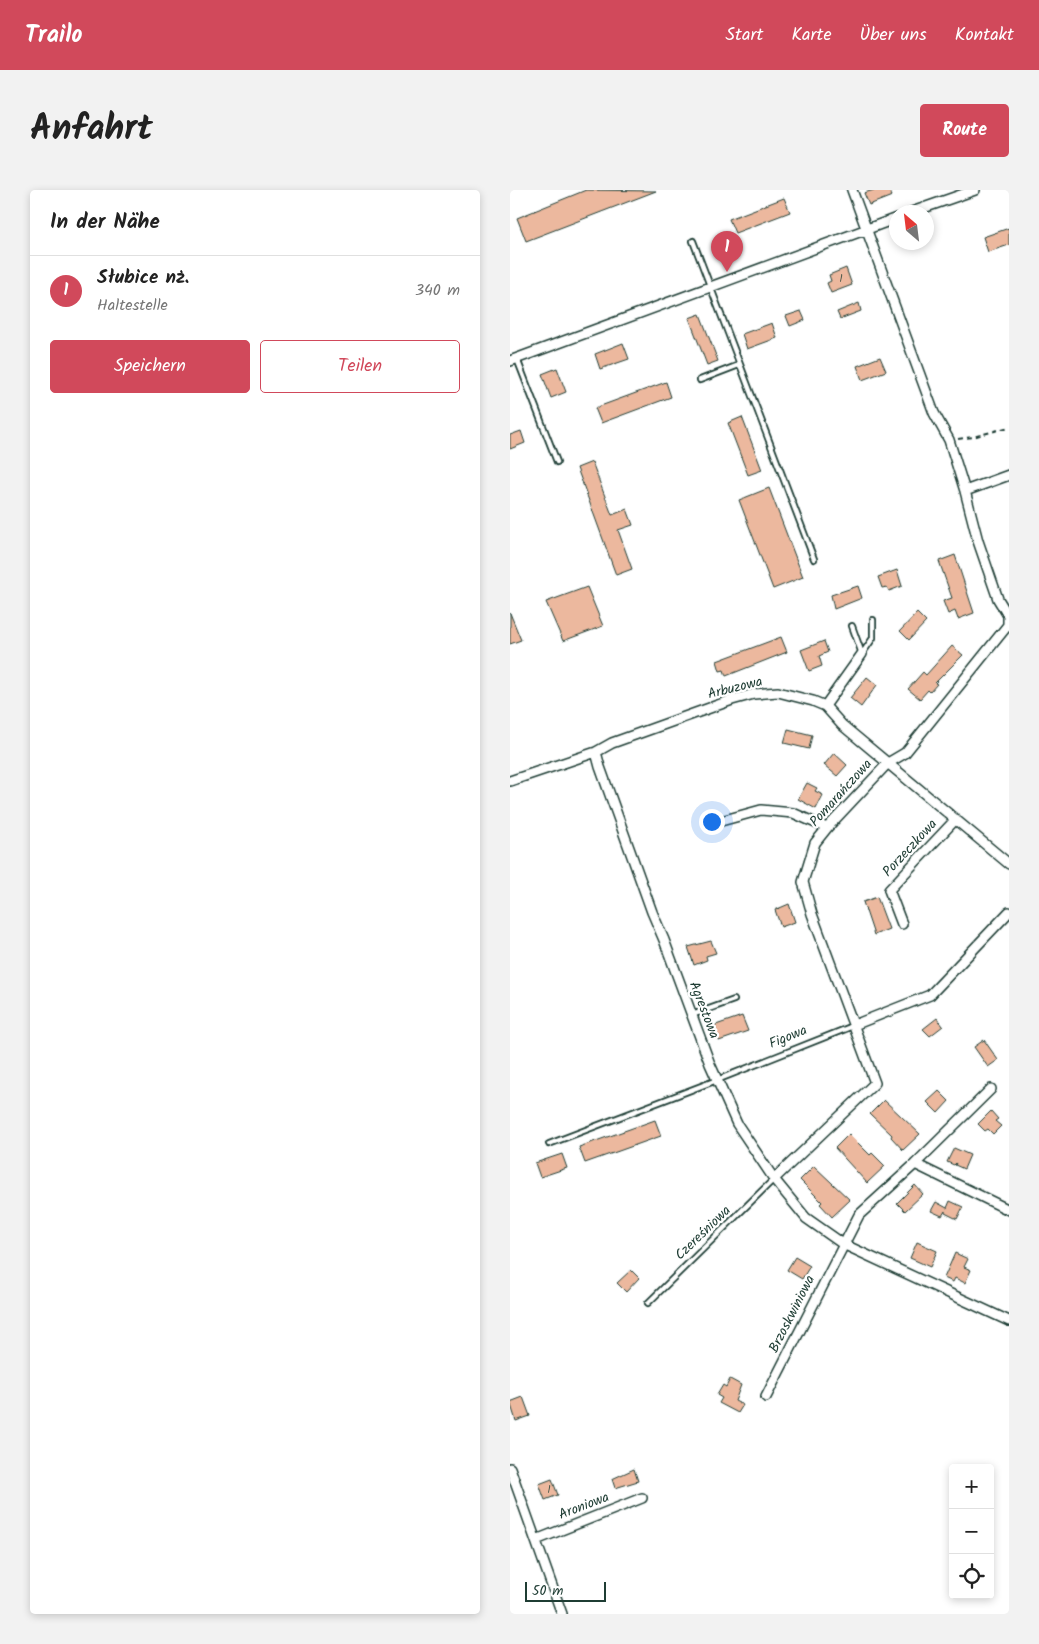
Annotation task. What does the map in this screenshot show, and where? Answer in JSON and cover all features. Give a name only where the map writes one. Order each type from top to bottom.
[{"type":"street","points":[[852,190],[934,413],[949,440],[978,541],[998,599],[1009,617]]},
{"type":"street","points":[[932,205],[975,190]]},
{"type":"street","points":[[513,360],[889,221]]},
{"type":"street","points":[[965,491],[1009,475]]},
{"type":"street","name":"Pomarańczowa","points":[[774,1179],[875,1083],[812,914],[803,882],[815,843],[888,763],[905,753],[1008,625],[1009,617]]},
{"type":"street","points":[[825,706],[862,654]]},
{"type":"street","name":"Arbuzowa","points":[[510,781],[596,752],[621,740],[732,700],[754,694],[778,692],[813,700],[825,706],[842,725],[1009,864]]},
{"type":"street","name":"Agrestowa","points":[[596,752],[652,912],[717,1080],[737,1124],[774,1179],[806,1218],[843,1244],[1009,1321]]},
{"type":"street","points":[[721,821],[761,810],[793,812],[827,828]]},
{"type":"street","name":"Porzeczkowa","points":[[902,924],[889,890],[956,820]]},
{"type":"street","name":"Figowa","points":[[854,1025],[930,995],[1009,912]]},
{"type":"street","points":[[843,1244],[859,1215],[915,1164],[991,1089]]},
{"type":"street","points":[[915,1164],[1009,1210]]},
{"type":"street","name":"Brzoskwiniowa","points":[[766,1397],[843,1244]]},
{"type":"street","points":[[510,1468],[562,1614]]},
{"type":"street","name":"Aroniowa","points":[[536,1540],[642,1498]]},
{"type":"lane","points":[[692,241],[814,559]]},
{"type":"lane","points":[[513,360],[557,462]]},
{"type":"lane","points":[[700,380],[739,364]]},
{"type":"lane","points":[[862,654],[873,638],[873,620]]},
{"type":"lane","points":[[852,626],[862,654]]},
{"type":"lane","points":[[692,1015],[734,1000]]},
{"type":"lane","name":"Figowa","points":[[549,1144],[854,1025]]},
{"type":"lane","name":"Czereśniowa","points":[[648,1303],[774,1179]]},
{"type":"path","points":[[949,440],[1009,427]]},
{"type":"building","points":[[586,190],[656,191],[526,241],[517,218]]},
{"type":"building","points":[[874,190],[889,190],[892,196],[869,205],[864,193]]},
{"type":"building","points":[[784,198],[790,212],[735,233],[729,219]]},
{"type":"building","points":[[1009,228],[1009,245],[988,252],[983,237]]},
{"type":"building","points":[[846,268],[852,285],[831,293],[827,283],[831,281],[829,275]]},
{"type":"building","points":[[859,303],[861,311],[840,319],[837,312]]},
{"type":"building","points":[[801,311],[805,320],[790,326],[786,316]]},
{"type":"building","points":[[700,314],[718,361],[707,365],[689,318]]},
{"type":"building","points":[[772,323],[777,338],[747,349],[742,334]]},
{"type":"building","points":[[623,343],[629,359],[600,369],[595,354]]},
{"type":"building","points":[[880,357],[886,371],[862,380],[857,366]]},
{"type":"building","points":[[557,368],[566,392],[551,398],[542,374]]},
{"type":"building","points":[[666,382],[671,397],[601,423],[595,408]]},
{"type":"building","points":[[742,417],[762,470],[748,475],[728,423]]},
{"type":"building","points":[[521,431],[525,443],[510,449],[510,435]]},
{"type":"building","points":[[592,462],[612,515],[627,509],[633,525],[618,530],[632,569],[616,575],[577,468]]},
{"type":"building","points":[[769,488],[803,577],[773,589],[739,500]]},
{"type":"building","points":[[955,555],[974,613],[958,619],[955,611],[948,614],[943,601],[952,598],[939,561]]},
{"type":"building","points":[[897,570],[902,586],[889,591],[887,587],[882,588],[878,577]]},
{"type":"building","points":[[858,586],[862,598],[834,609],[831,595]]},
{"type":"building","points":[[587,587],[603,626],[563,641],[546,602]]},
{"type":"building","points":[[510,613],[521,640],[510,644]]},
{"type":"building","points":[[917,613],[926,622],[909,640],[900,631]]},
{"type":"building","points":[[781,637],[787,652],[726,676],[724,670],[720,671],[717,661]]},
{"type":"building","points":[[824,641],[828,652],[819,656],[822,666],[809,671],[801,650]]},
{"type":"building","points":[[952,646],[963,655],[935,683],[937,684],[930,692],[928,690],[920,699],[908,689],[923,672],[926,675]]},
{"type":"building","points":[[867,677],[877,685],[861,707],[850,698]]},
{"type":"building","points":[[788,729],[812,735],[809,749],[784,743]]},
{"type":"building","points":[[834,753],[847,765],[837,776],[824,765]]},
{"type":"building","points":[[807,783],[817,788],[815,791],[823,795],[816,809],[798,799]]},
{"type":"building","points":[[877,897],[889,929],[874,935],[863,902]]},
{"type":"building","points":[[789,904],[795,922],[781,927],[775,910]]},
{"type":"building","points":[[711,941],[716,953],[706,956],[707,960],[694,965],[688,947]]},
{"type":"building","points":[[742,1016],[748,1031],[719,1041],[713,1026]]},
{"type":"building","points":[[937,1018],[943,1026],[930,1036],[923,1029]]},
{"type":"building","points":[[984,1040],[998,1060],[988,1067],[974,1047]]},
{"type":"building","points":[[939,1091],[949,1101],[938,1113],[927,1102]]},
{"type":"building","points":[[884,1100],[920,1134],[903,1150],[891,1137],[892,1135],[870,1114]]},
{"type":"building","points":[[991,1111],[998,1119],[995,1121],[1001,1126],[993,1134],[988,1129],[985,1131],[978,1124]]},
{"type":"building","points":[[655,1120],[661,1136],[585,1163],[579,1147]]},
{"type":"building","points":[[849,1134],[870,1155],[872,1153],[885,1166],[867,1183],[835,1148]]},
{"type":"building","points":[[954,1148],[970,1155],[964,1169],[955,1165],[956,1163],[954,1165],[947,1162]]},
{"type":"building","points":[[562,1154],[567,1168],[540,1177],[535,1163]]},
{"type":"building","points":[[814,1166],[850,1200],[832,1217],[820,1204],[822,1202],[800,1180]]},
{"type":"building","points":[[915,1185],[923,1194],[905,1211],[897,1203]]},
{"type":"building","points":[[950,1201],[963,1207],[957,1219],[945,1213],[945,1211],[942,1216],[931,1211],[936,1202],[947,1208]]},
{"type":"building","points":[[917,1242],[937,1251],[930,1267],[910,1258]]},
{"type":"building","points":[[955,1253],[968,1259],[964,1267],[971,1270],[965,1283],[955,1278],[953,1282],[944,1278]]},
{"type":"building","points":[[795,1257],[810,1266],[802,1279],[787,1270]]},
{"type":"building","points":[[631,1270],[639,1278],[626,1292],[617,1283]]},
{"type":"building","points":[[730,1379],[741,1385],[735,1401],[743,1405],[738,1413],[719,1403],[722,1398],[717,1395],[723,1385],[726,1387]]},
{"type":"building","points":[[523,1397],[530,1416],[516,1421],[510,1402]]},
{"type":"building","points":[[634,1469],[638,1481],[615,1488],[612,1479]]},
{"type":"building","points":[[552,1479],[558,1495],[545,1500],[539,1484]]},
{"type":"place","name":"Słubice nż.","points":[[727,272]]}]
